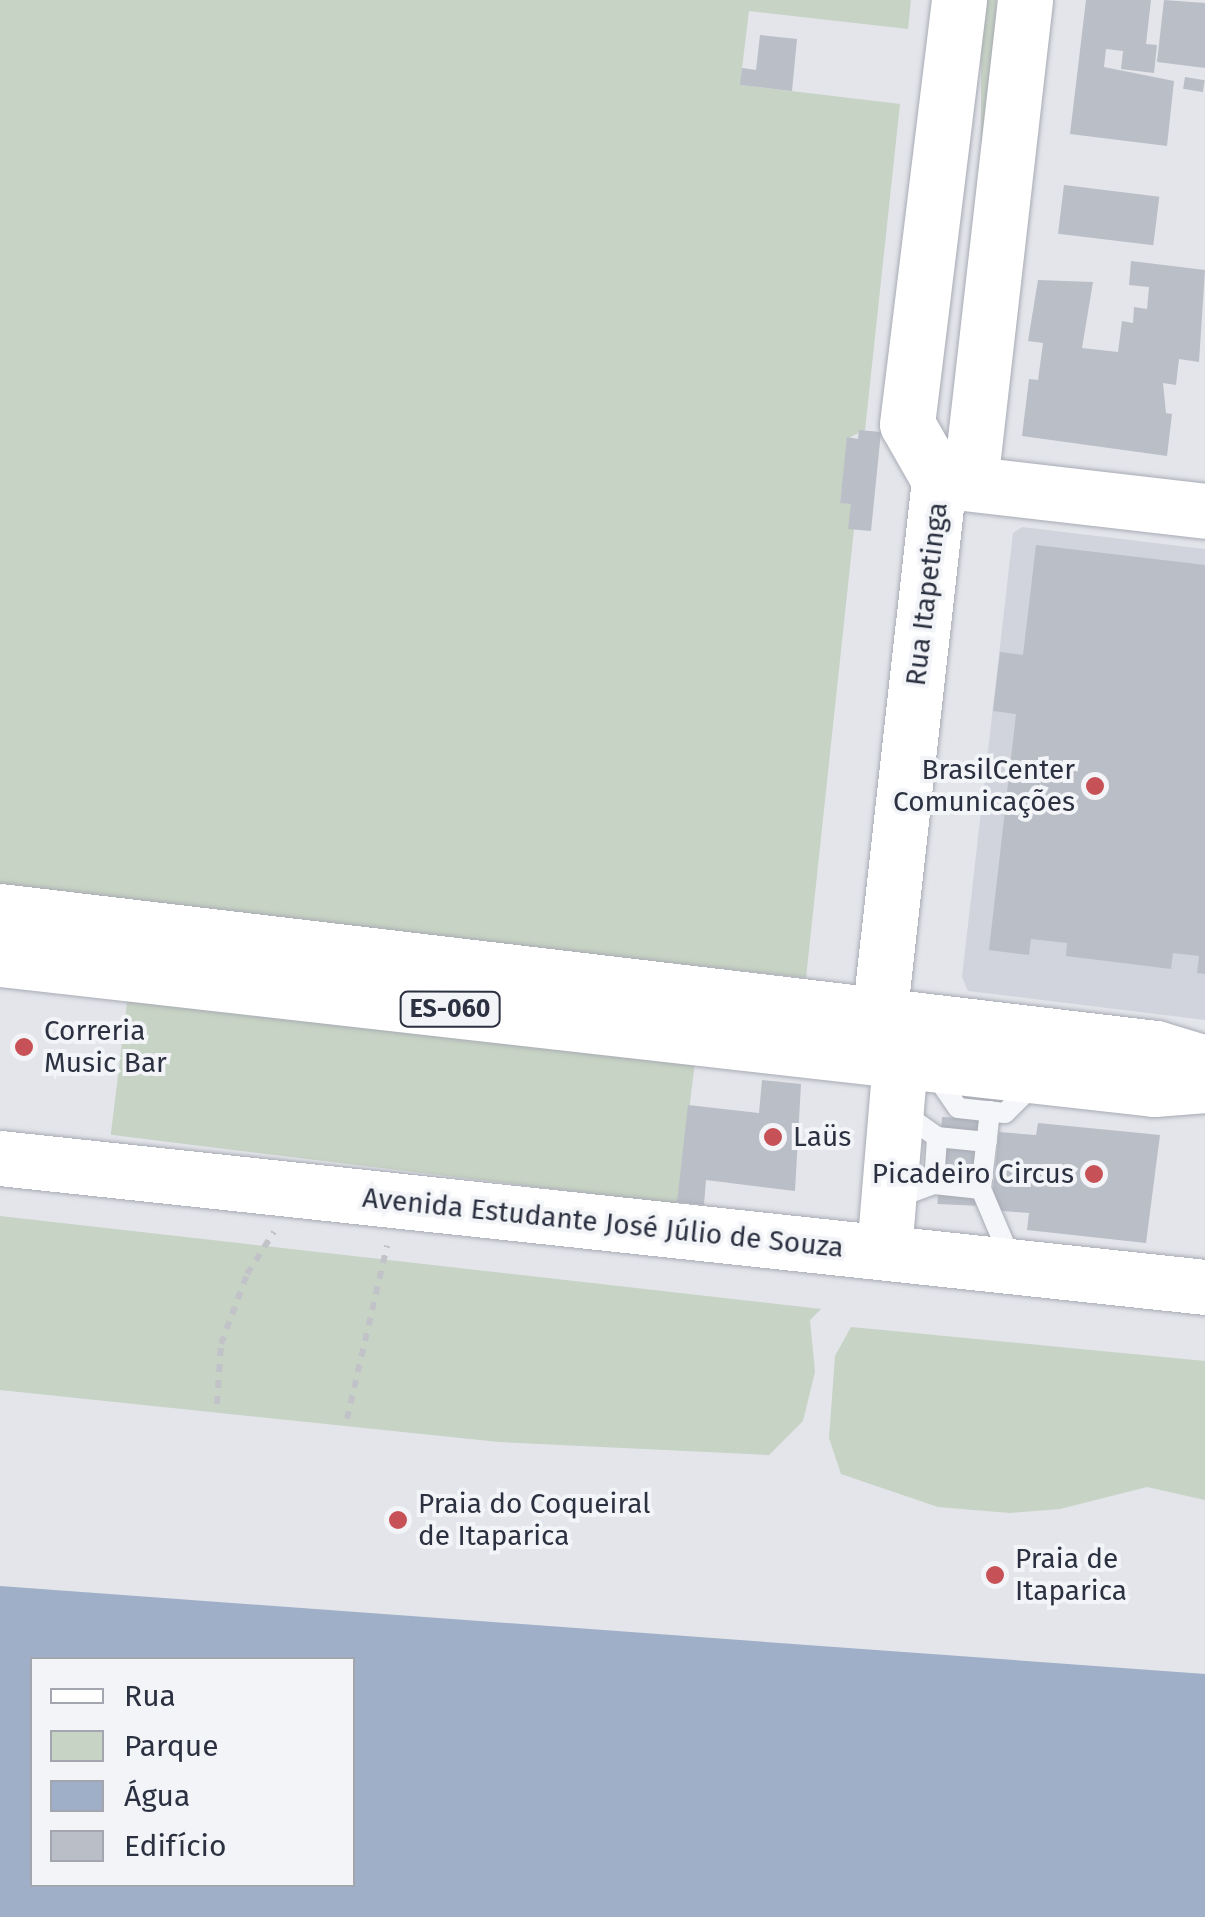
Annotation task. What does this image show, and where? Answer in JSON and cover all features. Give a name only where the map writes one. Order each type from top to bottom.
[{"type":"main road","name":"Rua Itapetinga","points":[[955,481],[907,424],[959,0]]},
{"type":"main road","name":"Rua Itapetinga","points":[[901,1212],[955,481],[1025,0]]},
{"type":"main road","points":[[955,481],[1205,511]]},
{"type":"main road","name":"ES-060","points":[[0,911],[908,1077],[1156,1048],[1205,1063]]},
{"type":"main road","name":"ES-060","points":[[0,959],[908,1077],[1041,1076],[1154,1088],[1205,1085]]},
{"type":"main road","name":"Avenida Estudante José Júlio de Souza","points":[[0,1158],[901,1212],[1012,1264],[1205,1287]]},
{"type":"lane","points":[[908,1077],[954,1106],[990,1111],[1013,1110],[1041,1076]]},
{"type":"lane","points":[[908,1077],[986,1142]]},
{"type":"lane","points":[[990,1111],[981,1190],[1012,1264]]},
{"type":"lane","points":[[901,1212],[981,1190]]},
{"type":"path","points":[[217,1404],[220,1344],[247,1274],[274,1232]]},
{"type":"path","points":[[346,1419],[388,1246]]},
{"type":"shaded area","name":"BrasilCenter Comunicações","points":[[1022,527],[1205,549],[1205,1020],[968,991],[962,977],[1013,533]]},
{"type":"green space","points":[[0,0],[911,0],[908,29],[749,11],[742,68],[741,85],[900,104],[865,430],[848,438],[840,502],[851,504],[854,529],[806,978],[0,889]]},
{"type":"green space","points":[[981,0],[996,0],[996,436],[981,436]]},
{"type":"green space","points":[[130,978],[697,1048],[677,1204],[111,1135]]},
{"type":"green space","points":[[0,1216],[821,1309],[810,1320],[815,1372],[803,1421],[769,1455],[499,1442],[0,1390]]},
{"type":"green space","points":[[851,1327],[1205,1361],[1205,1500],[1147,1487],[1060,1509],[1010,1513],[938,1507],[841,1474],[829,1438],[835,1356]]},
{"type":"water","points":[[0,1586],[1205,1674],[1205,1917],[0,1917]]},
{"type":"building","points":[[1086,0],[1151,0],[1146,44],[1157,45],[1154,73],[1121,69],[1123,51],[1106,49],[1104,67],[1174,81],[1167,146],[1070,134]]},
{"type":"building","points":[[1164,0],[1205,3],[1205,68],[1157,62]]},
{"type":"building","points":[[760,35],[797,39],[792,91],[740,85],[742,68],[756,70]]},
{"type":"building","points":[[1185,77],[1205,80],[1203,92],[1183,89]]},
{"type":"building","points":[[1064,185],[1159,197],[1153,245],[1058,234]]},
{"type":"building","points":[[1131,261],[1205,270],[1199,362],[1179,359],[1176,385],[1163,383],[1166,413],[1172,414],[1167,456],[1022,436],[1029,379],[1038,380],[1043,343],[1028,341],[1038,280],[1093,282],[1082,348],[1118,352],[1122,321],[1133,323],[1134,307],[1147,309],[1149,287],[1129,285]]},
{"type":"building","points":[[859,430],[881,432],[871,531],[848,529],[851,504],[840,503],[847,437],[858,439]]},
{"type":"building","name":"BrasilCenter Comunicações","points":[[1036,545],[1205,565],[1205,974],[1197,973],[1199,956],[1173,953],[1171,969],[1066,956],[1067,943],[1031,939],[1029,955],[989,950],[1016,714],[993,711],[1000,652],[1023,655]]},
{"type":"building","points":[[762,1080],[801,1084],[795,1191],[706,1180],[704,1205],[677,1202],[688,1105],[759,1113]]},
{"type":"building","points":[[942,1117],[980,1119],[975,1206],[937,1204]]},
{"type":"building","name":"Picadeiro Circus","points":[[1038,1123],[1160,1135],[1146,1243],[1027,1230],[1029,1213],[991,1210],[999,1132],[1036,1135]]},
{"type":"place","name":"BrasilCenter Comunicações","points":[[1095,786]]},
{"type":"place","name":"Correria Music Bar","points":[[24,1047]]},
{"type":"place","name":"Laüs","points":[[773,1137]]},
{"type":"place","name":"Picadeiro Circus","points":[[1094,1174]]},
{"type":"place","name":"Praia do Coqueiral de Itaparica","points":[[398,1520]]},
{"type":"place","name":"Praia de Itaparica","points":[[995,1575]]}]
